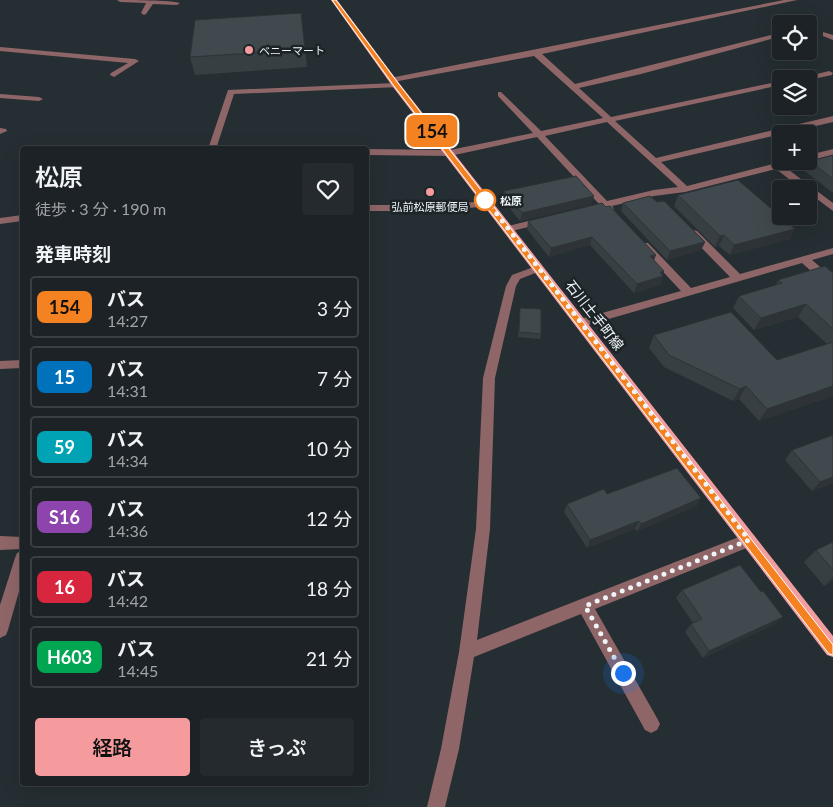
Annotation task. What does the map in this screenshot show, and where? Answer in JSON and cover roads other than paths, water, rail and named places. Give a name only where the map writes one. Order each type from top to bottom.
[{"type":"main road","name":"石川土手町線","points":[[335,0],[394,82],[833,649]]},
{"type":"street","points":[[120,0],[176,3]]},
{"type":"street","points":[[213,146],[231,92],[394,82],[794,0]]},
{"type":"street","points":[[144,13],[151,2]]},
{"type":"street","points":[[572,87],[638,72],[768,37]]},
{"type":"street","points":[[0,49],[135,61],[114,75]]},
{"type":"street","points":[[536,53],[685,189]]},
{"type":"street","points":[[817,76],[829,73]]},
{"type":"street","points":[[369,152],[450,153],[772,85]]},
{"type":"street","points":[[502,94],[618,219]]},
{"type":"street","points":[[0,96],[39,99]]},
{"type":"street","points":[[654,161],[833,119]]},
{"type":"street","points":[[817,156],[833,152]]},
{"type":"street","points":[[576,212],[604,205],[657,197],[772,167]]},
{"type":"street","points":[[783,170],[796,180]]},
{"type":"street","points":[[817,196],[833,208]]},
{"type":"street","points":[[369,208],[432,208],[489,204]]},
{"type":"street","points":[[508,229],[557,217]]},
{"type":"street","points":[[0,221],[20,218]]},
{"type":"street","points":[[688,228],[738,278]]},
{"type":"street","points":[[639,240],[689,292]]},
{"type":"street","points":[[581,323],[833,251]]},
{"type":"street","points":[[804,259],[833,284]]},
{"type":"street","points":[[436,807],[450,749],[467,652],[483,530],[488,378],[511,286],[516,277],[539,268]]},
{"type":"street","points":[[0,365],[20,364]]},
{"type":"street","points":[[467,652],[749,540]]},
{"type":"street","points":[[0,543],[20,543]]},
{"type":"street","points":[[0,630],[20,565]]},
{"type":"street","points":[[585,606],[651,724]]},
{"type":"place","name":"ベニーマート","points":[[249,50]]},
{"type":"place","name":"弘前松原郵便局","points":[[430,192]]},
{"type":"place","name":"松原","points":[[485,200]]}]
